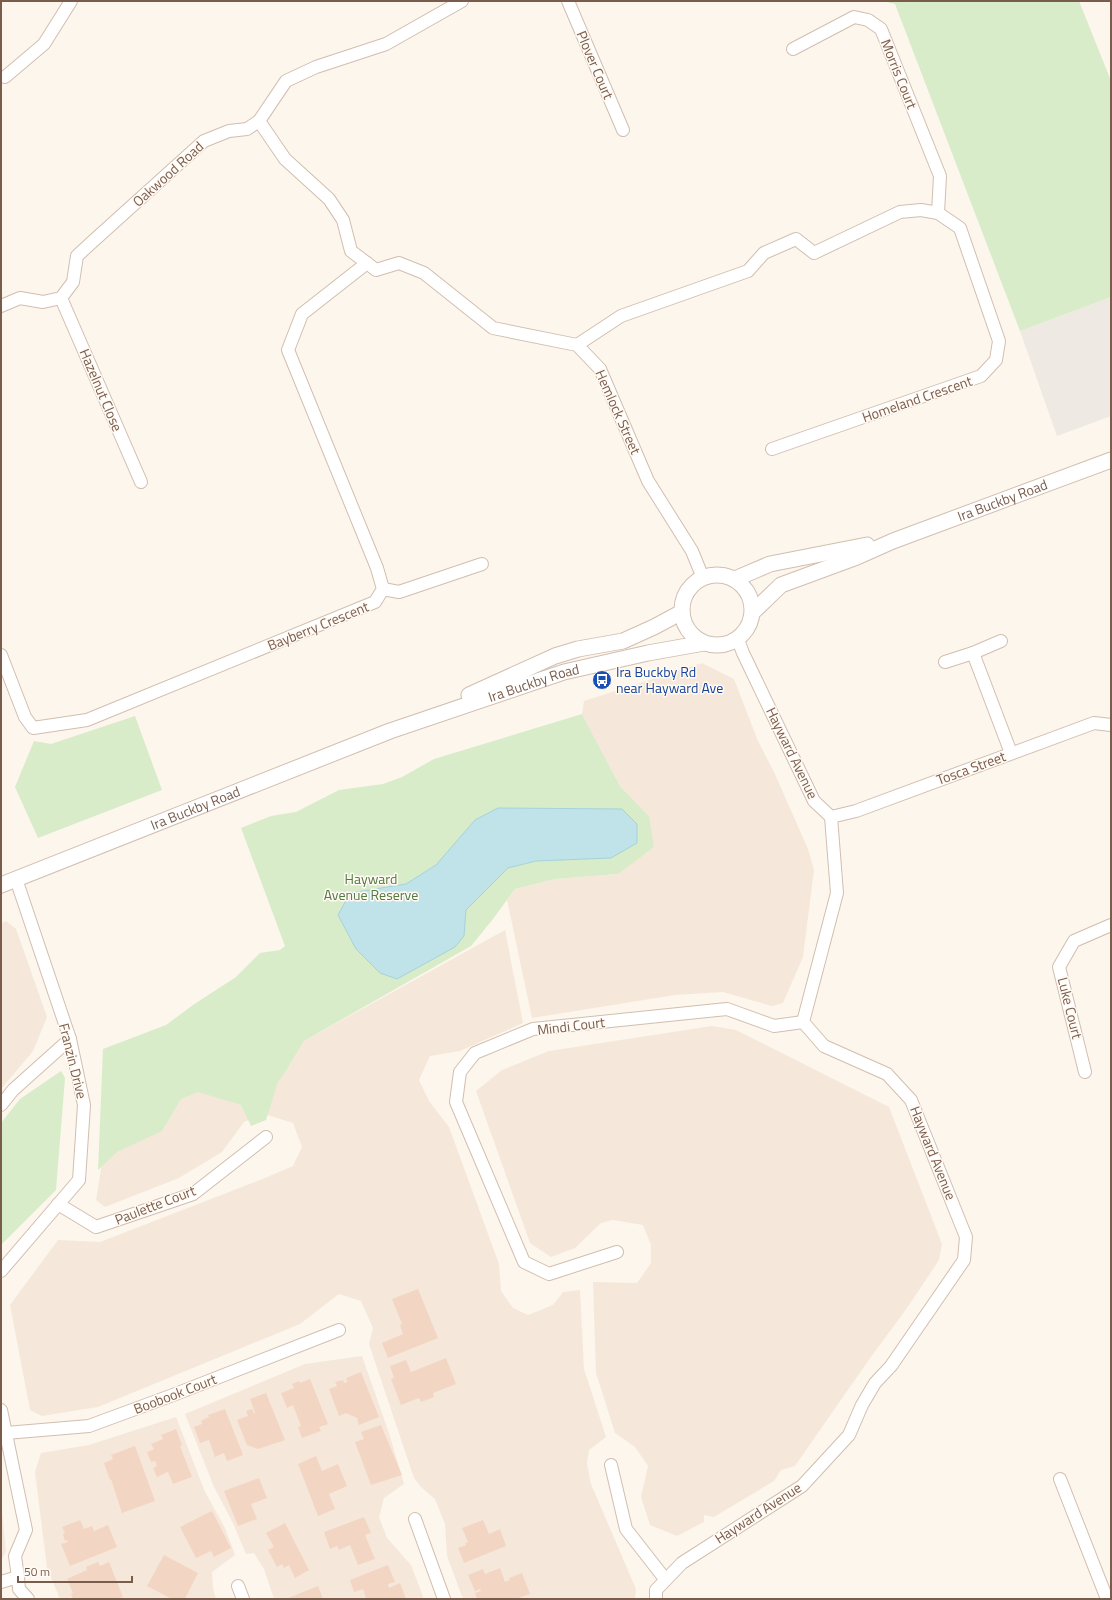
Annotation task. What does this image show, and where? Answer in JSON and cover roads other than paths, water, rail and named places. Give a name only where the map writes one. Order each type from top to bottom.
[{"type":"street","points":[[5,77],[44,44],[71,1]]},
{"type":"street","name":"Oakwood Road","points":[[61,298],[73,282],[77,256],[204,141],[229,131],[247,129],[259,121],[286,81],[316,67],[386,44],[462,1]]},
{"type":"street","name":"Plover Court","points":[[568,1],[623,130]]},
{"type":"street","name":"Morris Court","points":[[793,49],[854,17],[868,20],[881,29],[940,176],[938,213]]},
{"type":"street","points":[[259,121],[285,159],[330,199],[343,220],[351,251],[376,270],[399,263],[424,273],[493,328],[577,344]]},
{"type":"street","name":"Homeland Crescent","points":[[577,344],[621,316],[748,271],[764,253],[796,239],[814,252],[900,212],[921,210],[938,213],[960,228],[1000,341],[996,360],[982,376],[772,449]]},
{"type":"street","name":"Bayberry Crescent","points":[[1,655],[25,717],[33,728],[87,720],[375,602],[383,590],[377,568],[288,350],[302,314],[367,263]]},
{"type":"street","points":[[1,306],[20,298],[43,302],[61,298]]},
{"type":"street","name":"Hazelnut Close","points":[[61,298],[140,482]]},
{"type":"street","name":"Hemlock Street","points":[[577,344],[600,369],[648,481],[692,551],[703,578]]},
{"type":"street","name":"Ira Buckby Road","points":[[753,612],[781,585],[857,557],[893,540],[1111,460]]},
{"type":"street","name":"Ira Buckby Road","points":[[735,579],[770,564],[893,540]]},
{"type":"street","points":[[383,590],[399,592],[482,564]]},
{"type":"street","points":[[713,575],[725,575],[735,579],[749,593],[753,612],[751,623],[746,632],[738,640],[716,646],[704,643],[695,638],[688,631],[682,612],[683,601],[687,592],[694,584],[703,578],[713,575]]},
{"type":"street","name":"Ira Buckby Road","points":[[390,731],[555,656],[578,648],[623,640],[654,627],[682,612]]},
{"type":"street","name":"Hayward Avenue","points":[[738,640],[742,653],[814,801],[831,817]]},
{"type":"street","points":[[945,662],[973,653],[1001,641]]},
{"type":"street","name":"Ira Buckby Road","points":[[1,885],[390,731],[564,672],[619,659],[704,643]]},
{"type":"street","points":[[973,653],[1011,753]]},
{"type":"street","name":"Tosca Street","points":[[831,817],[856,811],[1011,753],[1094,724],[1111,725]]},
{"type":"street","points":[[803,1022],[837,893],[831,817]]},
{"type":"street","name":"Franzin Drive","points":[[1,1271],[79,1180],[84,1104],[70,1040],[16,878]]},
{"type":"street","name":"Luke Court","points":[[1085,1072],[1059,966],[1074,941],[1111,925]]},
{"type":"street","name":"Mindi Court","points":[[617,1252],[549,1274],[524,1262],[456,1102],[460,1072],[475,1053],[534,1029],[727,1009],[774,1026],[803,1022]]},
{"type":"street","name":"Hayward Avenue","points":[[656,1599],[656,1590],[682,1563],[802,1486],[849,1435],[862,1405],[875,1383],[891,1366],[964,1260],[966,1237],[911,1100],[887,1074],[824,1046],[803,1022]]},
{"type":"street","points":[[1,1105],[13,1090],[70,1040]]},
{"type":"street","name":"Paulette Court","points":[[58,1204],[96,1228],[193,1194],[266,1138]]},
{"type":"street","name":"Boobook Court","points":[[6,1433],[89,1426],[339,1330]]},
{"type":"street","points":[[1,1410],[26,1530],[15,1556],[19,1589],[28,1599]]},
{"type":"street","points":[[611,1465],[626,1530],[665,1579]]},
{"type":"street","points":[[1060,1479],[1108,1599]]},
{"type":"street","points":[[414,1519],[444,1599]]},
{"type":"street","points":[[1,1582],[18,1577]]},
{"type":"street","points":[[238,1586],[243,1599]]},
{"type":"water","points":[[498,808],[622,809],[637,824],[637,843],[611,858],[536,861],[508,868],[466,910],[464,936],[455,947],[397,979],[380,973],[356,949],[338,915],[350,893],[406,884],[436,865],[475,820]]},
{"type":"place","name":"Ira Buckby Rd near Hayward Ave","points":[[602,680]]},
{"type":"park label","name":"Hayward Avenue Reserve","points":[[371,888]]}]
